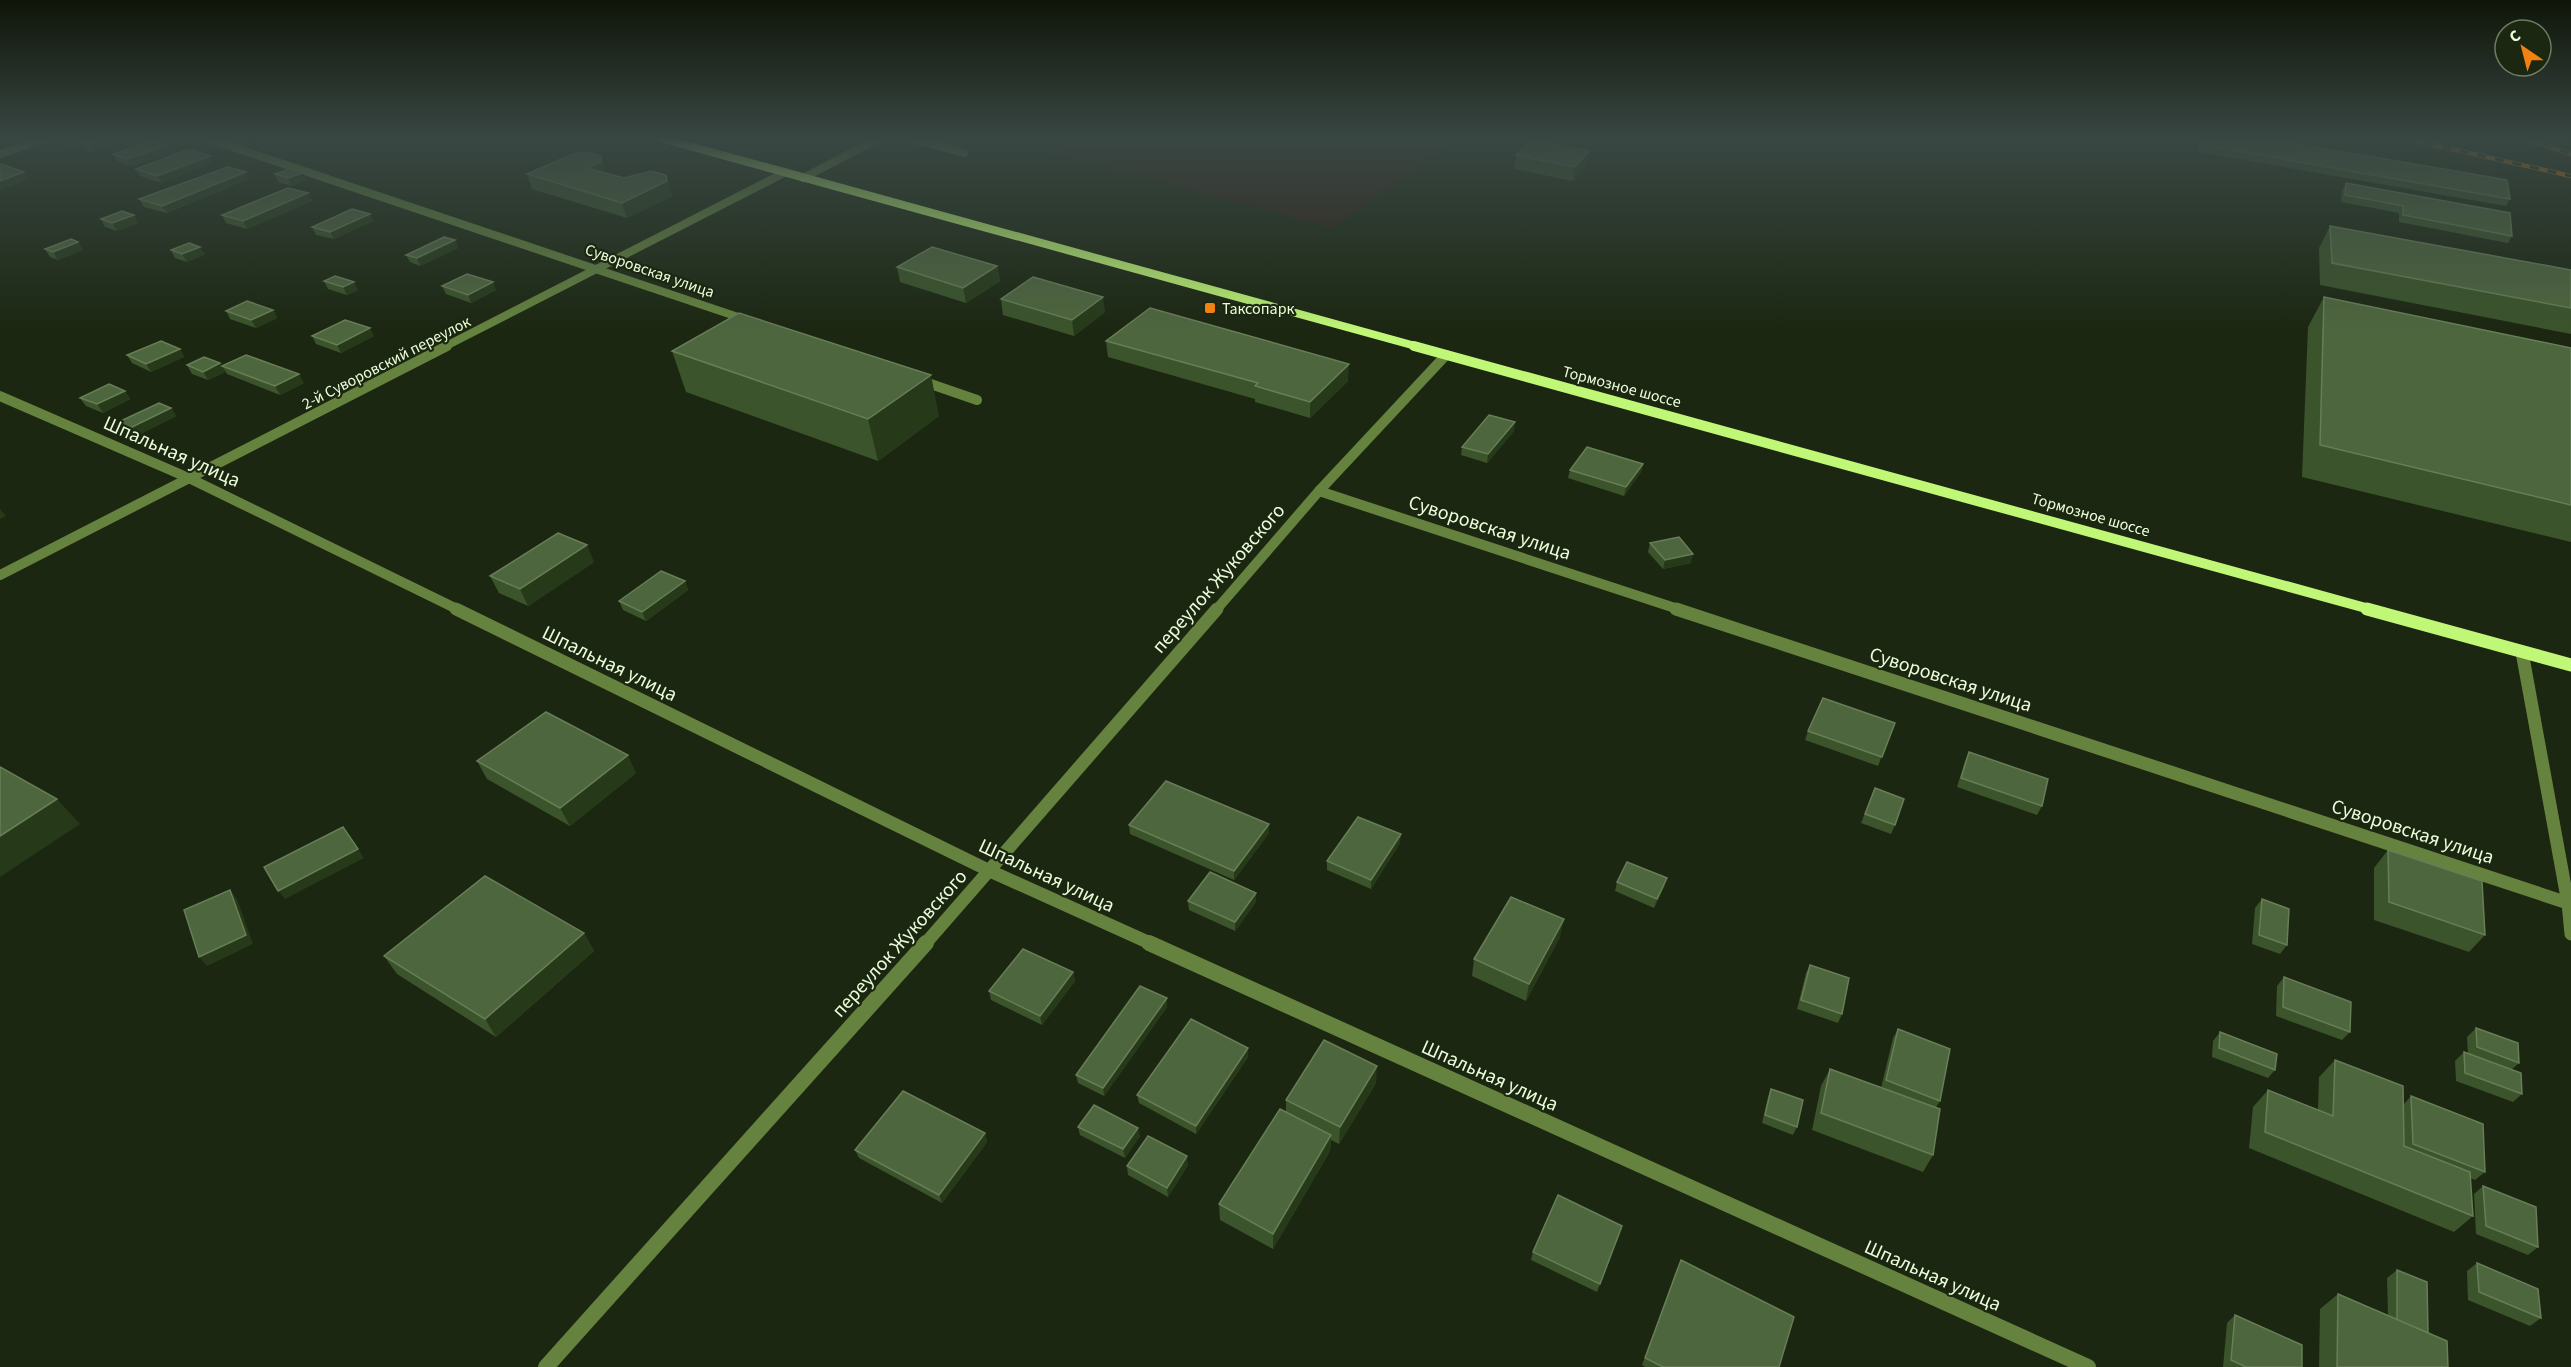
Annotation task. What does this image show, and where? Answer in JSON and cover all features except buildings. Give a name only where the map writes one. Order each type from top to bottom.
[{"type":"street","name":"Суворовская улица","points":[[398,203],[754,323]]},
{"type":"street","name":"2-й Суворовский переулок","points":[[0,575],[726,203]]},
{"type":"street","name":"Тормозное шоссе","points":[[893,203],[1966,496],[2571,665]]},
{"type":"street","name":"переулок Жуковского","points":[[546,1367],[990,871],[1319,491],[1446,355]]},
{"type":"street","points":[[911,377],[978,400]]},
{"type":"street","name":"Шпальная улица","points":[[0,396],[191,479],[990,871],[2088,1367]]},
{"type":"street","name":"Суворовская улица","points":[[1319,491],[2570,904]]},
{"type":"street","points":[[2522,652],[2570,904],[2571,934]]},
{"type":"shaded area","points":[[1238,203],[1367,203],[1332,228]]},
{"type":"place","name":"Таксопарк","points":[[1210,308]]}]
